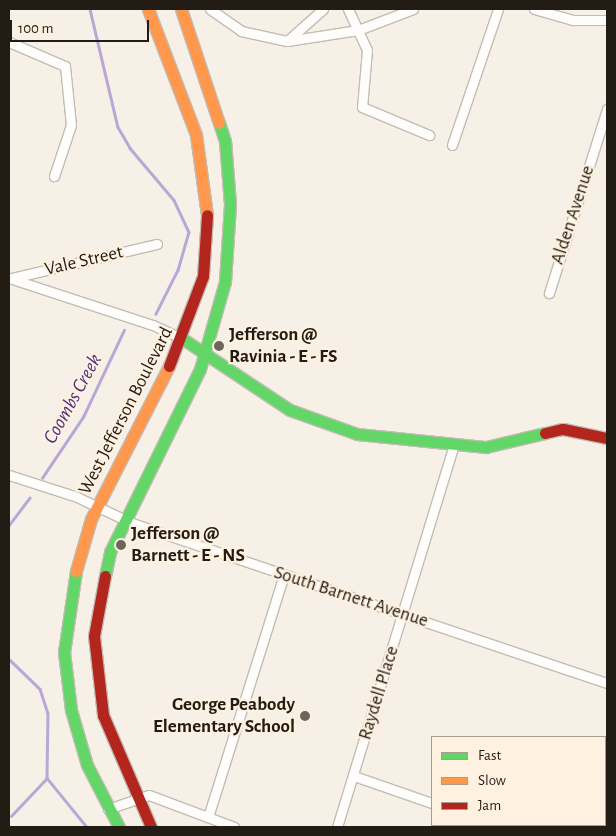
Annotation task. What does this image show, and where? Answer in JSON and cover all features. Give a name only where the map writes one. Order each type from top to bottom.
[{"type":"main road","name":"West Jefferson Boulevard","points":[[119,827],[108,809],[77,736],[65,665],[73,571],[98,506],[184,340],[203,276],[206,179],[194,126],[148,9]]},
{"type":"main road","points":[[151,827],[137,798],[104,715],[95,665],[102,582],[124,520],[205,355],[225,282],[230,236],[229,177],[221,121],[181,9]]},
{"type":"main road","points":[[184,340],[300,415],[357,434],[454,444],[502,445],[563,429],[607,438]]},
{"type":"street","points":[[210,9],[241,31],[287,41],[358,30],[413,9]]},
{"type":"street","points":[[287,41],[323,9]]},
{"type":"street","points":[[348,9],[367,50],[362,108],[429,135]]},
{"type":"street","points":[[452,145],[498,9]]},
{"type":"street","points":[[534,9],[573,20],[607,20]]},
{"type":"street","points":[[9,42],[65,66],[71,125],[54,176]]},
{"type":"street","name":"Alden Avenue","points":[[549,293],[607,109]]},
{"type":"street","name":"Vale Street","points":[[10,278],[157,244]]},
{"type":"street","points":[[10,278],[153,325],[184,340]]},
{"type":"street","name":"Raydell Place","points":[[337,827],[454,444]]},
{"type":"street","name":"South Barnett Avenue","points":[[9,475],[98,506],[124,520],[607,682]]},
{"type":"street","points":[[208,817],[284,575]]},
{"type":"street","points":[[354,776],[431,803]]},
{"type":"street","points":[[108,809],[149,795],[234,827]]},
{"type":"waterway","name":"Coombs Creek","points":[[90,9],[118,127],[130,148],[174,200],[189,232],[178,270],[156,314]]},
{"type":"waterway","name":"Coombs Creek","points":[[42,478],[83,417],[124,330]]},
{"type":"waterway","name":"Coombs Creek","points":[[9,525],[29,498]]},
{"type":"waterway","name":"Coombs Creek","points":[[9,659],[40,689],[48,713],[47,778],[87,827]]},
{"type":"waterway","points":[[11,816],[47,778]]},
{"type":"traffic: fast","points":[[105,576],[110,552],[200,369],[225,282],[230,204],[225,141],[219,123]]},
{"type":"traffic: fast","points":[[183,339],[290,410],[357,434],[486,447],[545,433]]},
{"type":"traffic: fast","points":[[76,571],[64,652],[71,710],[87,765],[119,827]]},
{"type":"traffic: slow","points":[[148,9],[196,135],[207,215]]},
{"type":"traffic: slow","points":[[181,9],[219,123]]},
{"type":"traffic: slow","points":[[76,571],[91,519],[169,366]]},
{"type":"traffic: jam","points":[[169,366],[203,276],[207,215]]},
{"type":"traffic: jam","points":[[545,433],[563,429],[607,438]]},
{"type":"traffic: jam","points":[[105,576],[94,636],[103,715],[151,827]]},
{"type":"place","name":"Jefferson @ Ravinia - E - FS","points":[[219,346]]},
{"type":"place","name":"Jefferson @ Barnett - E - NS","points":[[121,545]]},
{"type":"place","name":"George Peabody Elementary School","points":[[305,716]]}]
